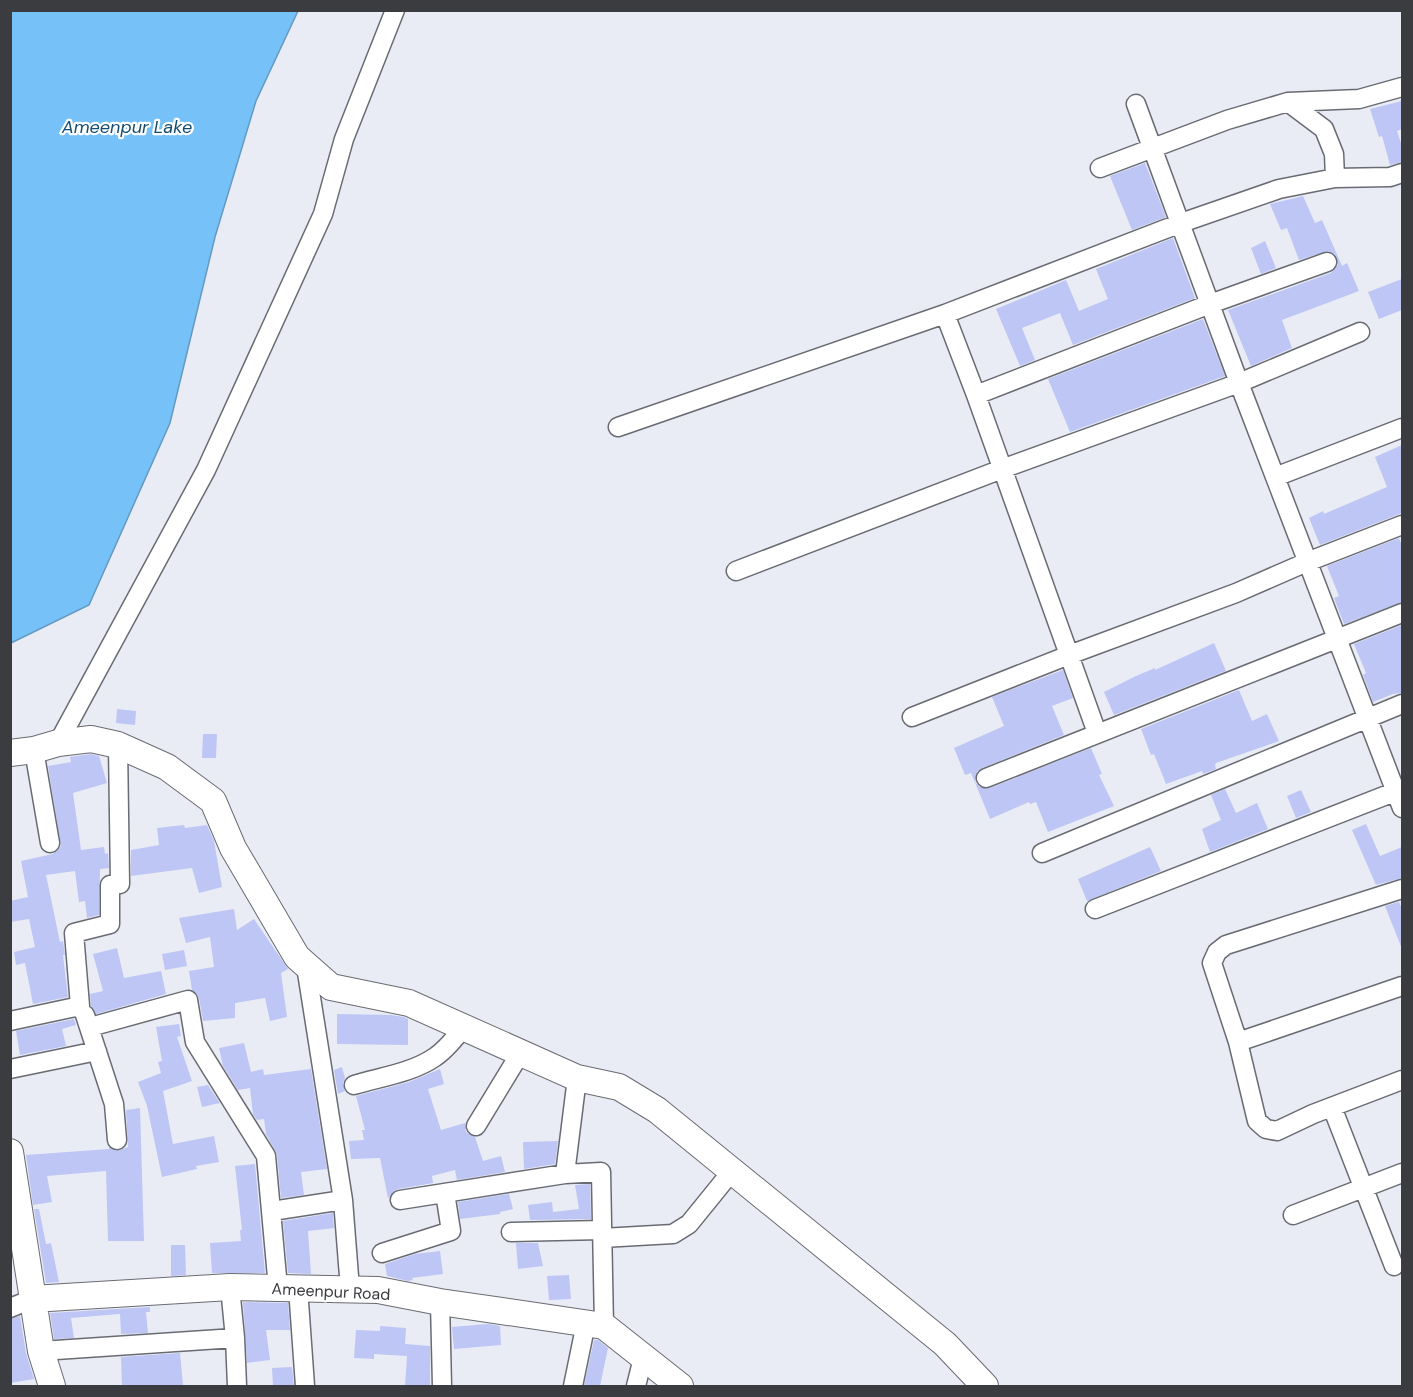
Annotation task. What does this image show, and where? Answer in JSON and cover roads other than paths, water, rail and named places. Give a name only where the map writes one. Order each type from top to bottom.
[{"type":"street","points":[[50,843],[34,749],[206,470],[323,214],[344,139],[395,10]]},
{"type":"street","points":[[1100,168],[1227,120],[1287,102],[1359,99],[1402,87]]},
{"type":"street","points":[[1287,102],[1324,129],[1334,154],[1335,178]]},
{"type":"street","points":[[1095,909],[1400,796],[1367,718],[1307,562],[1136,104]]},
{"type":"street","points":[[618,427],[945,314],[1279,189],[1335,178],[1390,177],[1402,173]]},
{"type":"street","points":[[976,395],[1210,304],[1327,262]]},
{"type":"street","points":[[945,314],[1097,733]]},
{"type":"street","points":[[736,570],[1002,469],[1239,383],[1360,332]]},
{"type":"street","points":[[1275,477],[1402,428]]},
{"type":"street","points":[[912,717],[1236,593],[1402,525]]},
{"type":"street","points":[[986,778],[1402,613]]},
{"type":"street","points":[[1042,853],[1402,705]]},
{"type":"street","points":[[34,749],[91,739],[118,745],[167,767],[213,801],[233,848],[297,957],[331,987],[410,1003],[578,1078],[619,1087],[657,1110],[945,1344],[985,1386]]},
{"type":"street","points":[[117,1140],[114,1104],[90,1027],[80,1006],[74,933],[110,924],[110,885],[120,884],[118,745]]},
{"type":"street","points":[[1402,889],[1226,945],[1217,952],[1212,963],[1238,1042],[1257,1121],[1266,1129],[1277,1131],[1402,1080]]},
{"type":"street","points":[[306,966],[343,1200],[350,1289]]},
{"type":"street","points":[[1238,1042],[1402,986]]},
{"type":"street","points":[[90,1027],[188,1000],[195,1042],[266,1155],[272,1211],[305,1386]]},
{"type":"street","points":[[10,1021],[80,1006]]},
{"type":"street","points":[[354,1085],[412,1068],[432,1059],[464,1027]]},
{"type":"street","points":[[10,1069],[98,1051]]},
{"type":"street","points":[[476,1126],[521,1052]]},
{"type":"street","points":[[565,1174],[578,1078]]},
{"type":"street","points":[[1332,1107],[1394,1266]]},
{"type":"street","points":[[10,1152],[21,1303],[41,1351],[52,1386]]},
{"type":"street","points":[[511,1232],[673,1234],[689,1224],[732,1171]]},
{"type":"street","points":[[400,1200],[565,1174],[601,1172],[602,1234],[595,1324],[573,1386]]},
{"type":"street","points":[[1293,1215],[1402,1173]]},
{"type":"street","points":[[382,1253],[452,1231],[445,1193]]},
{"type":"street","points":[[272,1211],[343,1200]]},
{"type":"street","points":[[230,1287],[237,1386]]},
{"type":"street","name":"Ameenpur Road","points":[[21,1303],[230,1287],[378,1290],[440,1302],[595,1324]]},
{"type":"street","points":[[440,1302],[442,1386]]},
{"type":"street","points":[[595,1324],[680,1386]]},
{"type":"street","points":[[41,1351],[235,1338]]},
{"type":"street","points":[[636,1386],[643,1358]]},
{"type":"water","name":"Ameenpur Lake","points":[[11,10],[298,11],[256,101],[215,237],[170,423],[89,605],[11,643]]}]
